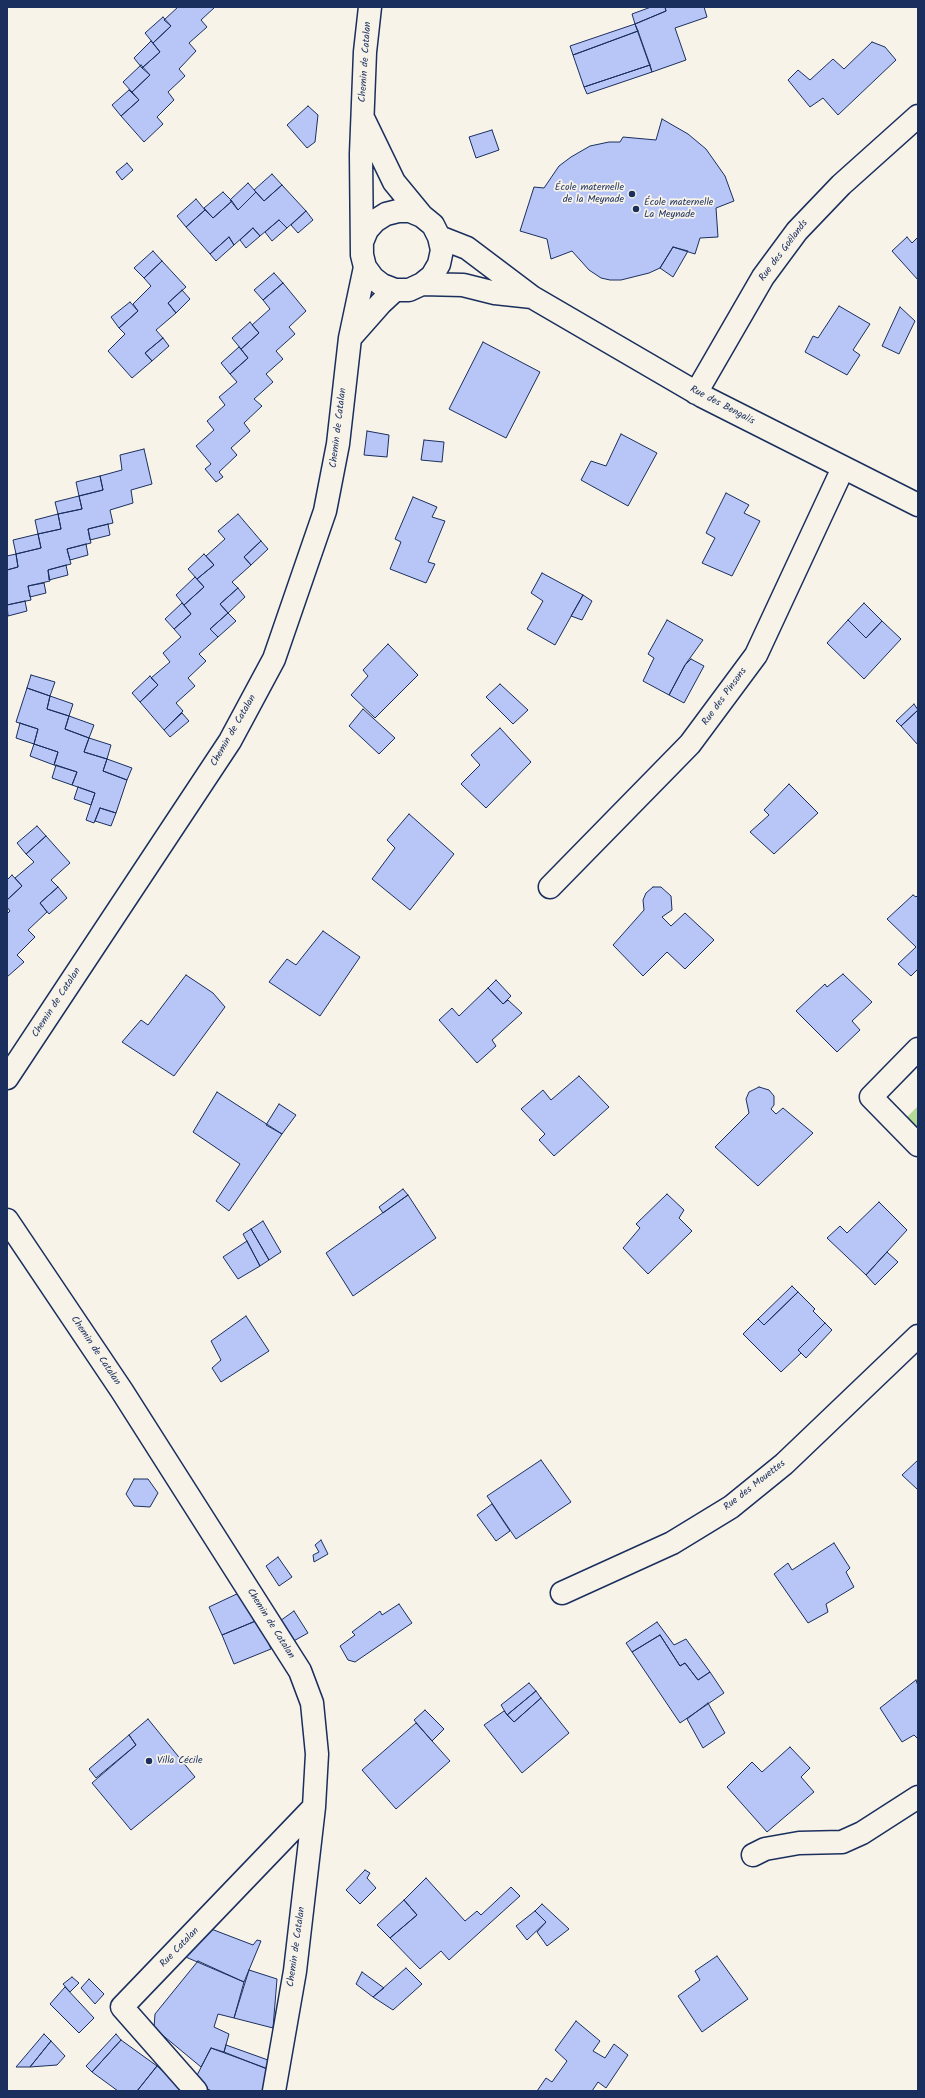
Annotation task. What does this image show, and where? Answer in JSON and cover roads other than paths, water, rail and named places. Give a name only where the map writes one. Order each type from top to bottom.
[{"type":"street","name":"Chemin de Catalan","points":[[362,242],[361,154],[365,52],[370,7]]},
{"type":"street","name":"Rue des Goëlands","points":[[696,393],[763,277],[797,231],[842,184],[918,116]]},
{"type":"street","name":"Chemin de Catalan","points":[[363,117],[394,182],[422,216]]},
{"type":"street","points":[[398,211],[410,211],[422,216],[432,225],[439,237],[442,250],[439,264],[432,276],[422,284],[409,290],[395,290],[382,285],[373,278],[366,267],[362,255],[362,242],[367,230],[375,221],[386,214],[398,211]]},
{"type":"street","name":"Rue des Bengalis","points":[[439,237],[467,248],[532,297],[696,393],[918,505]]},
{"type":"street","name":"Chemin de Catalan","points":[[7,1078],[230,741],[274,659],[325,511],[338,444],[350,338],[366,267]]},
{"type":"street","name":"Rue des Bengalis","points":[[422,284],[463,285],[495,293],[532,297]]},
{"type":"street","points":[[350,338],[381,303],[395,290]]},
{"type":"street","name":"Rue des Pinsons","points":[[550,887],[690,744],[756,655],[844,468]]},
{"type":"street","points":[[918,1049],[871,1097],[918,1145]]},
{"type":"street","name":"Chemin de Catalan","points":[[7,1220],[122,1391],[300,1671],[312,1703],[317,1754],[314,1807],[295,1971],[274,2091]]},
{"type":"street","name":"Rue des Mouettes","points":[[562,1593],[672,1543],[731,1507],[784,1464],[918,1336]]},
{"type":"street","points":[[753,1855],[765,1849],[799,1843],[842,1842],[862,1833],[918,1797]]},
{"type":"street","name":"Rue Catalan","points":[[196,2091],[122,2008],[314,1807]]},
{"type":"place","name":"École maternelle de la Meynade","points":[[632,194]]},
{"type":"place","name":"École maternelle La Meynade","points":[[636,209]]},
{"type":"place","name":"Villa Cécile","points":[[149,1761]]}]
